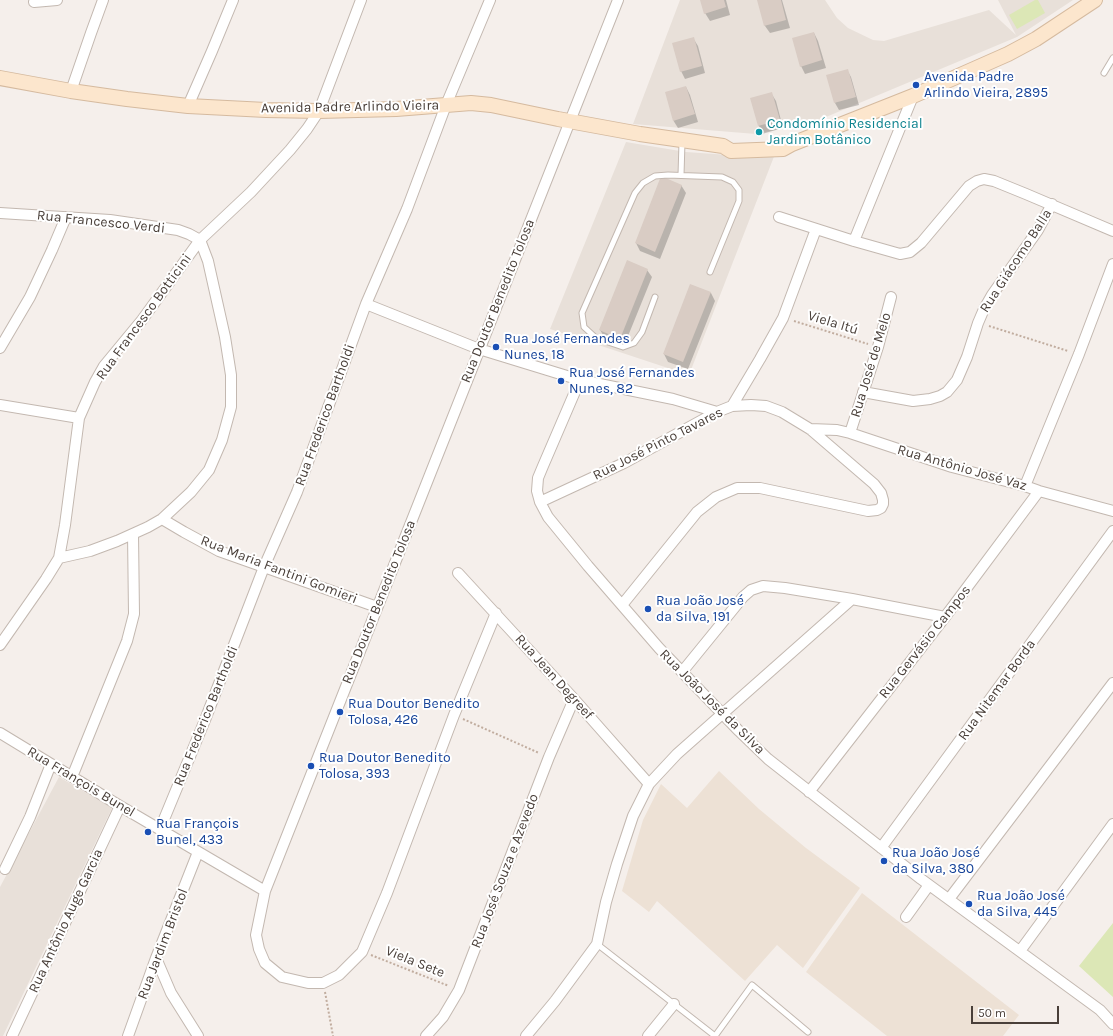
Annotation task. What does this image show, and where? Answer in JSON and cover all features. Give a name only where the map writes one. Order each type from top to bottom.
[{"type":"main road","name":"Avenida Padre Arlindo Vieira","points":[[0,78],[71,91],[188,106],[319,111],[396,109],[471,103],[491,105],[569,121],[723,146],[731,143],[781,141],[792,144],[913,96],[1008,54],[1036,39],[1095,0]]},
{"type":"street","points":[[34,2],[57,0]]},
{"type":"street","points":[[71,91],[90,33],[103,0]]},
{"type":"street","points":[[188,106],[233,0]]},
{"type":"street","name":"Rua Francesco Botticini","points":[[0,645],[59,558],[65,525],[79,418],[89,394],[104,366],[142,320],[200,240],[251,192],[290,150],[307,129],[319,111],[361,0]]},
{"type":"street","name":"Rua Frederico Bartholdi","points":[[160,830],[211,705],[264,567],[297,492],[366,304],[407,209],[446,105],[490,0]]},
{"type":"street","name":"Rua Doutor Benedito Tolosa","points":[[323,983],[308,983],[282,977],[265,963],[259,949],[256,935],[265,891],[618,0]]},
{"type":"street","points":[[854,241],[913,96]]},
{"type":"street","points":[[779,216],[854,241],[900,254],[910,252],[921,242],[969,186],[984,179],[994,181],[1052,204],[1113,231]]},
{"type":"street","name":"Rua Giácomo Balla","points":[[863,392],[913,401],[930,399],[947,392],[957,380],[967,357],[978,322],[992,295],[1038,230],[1052,204]]},
{"type":"street","name":"Rua Francesco Verdi","points":[[0,213],[110,220],[163,227],[189,234],[200,240]]},
{"type":"street","points":[[0,348],[30,297],[66,217]]},
{"type":"street","points":[[732,406],[783,318],[816,229]]},
{"type":"street","points":[[59,558],[90,551],[133,534],[162,519],[191,492],[209,470],[222,440],[231,407],[231,375],[225,337],[208,261],[200,240]]},
{"type":"street","points":[[1025,486],[1079,354],[1113,264]]},
{"type":"street","name":"Rua José de Melo","points":[[850,434],[878,347],[891,297]]},
{"type":"street","points":[[366,304],[479,349],[580,380],[673,399],[717,412]]},
{"type":"street","name":"Rua João José da Silva","points":[[580,380],[538,478],[537,491],[540,502],[548,517],[588,566],[659,648],[722,714],[768,759],[929,885],[1100,1010],[1113,1024]]},
{"type":"street","points":[[0,404],[79,418]]},
{"type":"street","name":"Rua José Pinto Tavares","points":[[540,502],[624,463],[717,412],[732,406],[751,405],[766,406],[782,412],[810,429],[874,484],[881,493],[883,504],[877,510],[868,511],[760,488],[737,488],[716,497],[697,512],[622,605]]},
{"type":"street","name":"Rua Antônio José Vaz","points":[[810,429],[837,430],[952,467],[1025,486],[1038,492],[1113,511]]},
{"type":"street","name":"Rua Gervásio Campos","points":[[809,792],[945,617],[1038,492]]},
{"type":"street","name":"Rua Maria Fantini Gomieri","points":[[162,519],[219,551],[377,607]]},
{"type":"street","name":"Rua Nitemar Borda","points":[[881,848],[1113,531]]},
{"type":"street","points":[[72,777],[127,641],[134,614],[133,534]]},
{"type":"street","name":"Rua Jean Degreef","points":[[458,572],[649,784]]},
{"type":"street","points":[[682,672],[743,597],[751,590],[763,586],[785,588],[852,599],[945,617]]},
{"type":"street","points":[[526,1036],[597,944],[616,864],[633,816],[649,784],[677,754],[852,599]]},
{"type":"street","points":[[323,983],[339,975],[362,952],[387,893],[454,715],[496,613]]},
{"type":"street","points":[[949,899],[1113,683]]},
{"type":"street","name":"Rua José Souza e Azevedo","points":[[426,1036],[443,1017],[459,990],[549,757],[574,699]]},
{"type":"street","name":"Rua François Bunel","points":[[0,733],[160,830],[265,891]]},
{"type":"street","points":[[5,870],[30,816],[51,764]]},
{"type":"street","name":"Rua Antônio Auge Garcia","points":[[12,1036],[120,806]]},
{"type":"street","points":[[1020,951],[1113,824]]},
{"type":"street","name":"Rua Jardim Bristol","points":[[128,1036],[156,958],[198,852]]},
{"type":"street","points":[[906,917],[929,885]]},
{"type":"street","points":[[156,958],[171,993],[198,1036]]},
{"type":"street","points":[[648,1036],[674,1004]]},
{"type":"lane","points":[[1104,73],[1113,58]]},
{"type":"lane","points":[[681,175],[682,140]]},
{"type":"lane","points":[[655,297],[642,332],[634,343],[623,347],[596,338],[584,327],[582,313],[635,193],[643,183],[655,176],[681,175],[722,177],[733,182],[739,190],[739,201],[710,272]]},
{"type":"lane","points":[[597,944],[715,1036],[752,985],[808,1032]]},
{"type":"path","name":"Viela Itú","points":[[783,318],[878,347]]},
{"type":"path","points":[[978,322],[1079,354]]},
{"type":"path","points":[[454,715],[549,757]]},
{"type":"path","name":"Viela Sete","points":[[362,952],[459,990]]},
{"type":"path","points":[[323,983],[333,1036]]},
{"type":"shaded area","name":"Condomínio Residencial Jardim Botânico","points":[[680,0],[825,0],[837,18],[848,28],[873,40],[884,41],[989,10],[1016,35],[998,0],[1073,0],[1017,37],[814,122],[756,134],[633,124]]},
{"type":"shaded area","points":[[626,142],[686,152],[729,155],[775,154],[689,375],[550,329]]},
{"type":"shaded area","points":[[719,771],[759,809],[806,848],[860,888],[803,968],[777,945],[745,981],[657,901],[649,912],[622,891],[643,820],[661,784],[687,808]]},
{"type":"shaded area","points":[[59,777],[112,808],[3,1036],[0,1036],[0,887]]},
{"type":"shaded area","points":[[862,893],[1019,1015],[1003,1036],[887,1036],[806,972]]},
{"type":"green space","points":[[1035,0],[1038,0],[1045,13],[1017,29],[1009,15]]},
{"type":"green space","points":[[1113,923],[1113,997],[1079,966]]},
{"type":"building","points":[[700,0],[724,0],[726,7],[704,14]]},
{"type":"building","points":[[757,0],[781,0],[786,20],[764,26]]},
{"type":"building","points":[[814,32],[822,60],[800,67],[792,38]]},
{"type":"building","points":[[694,37],[702,66],[680,72],[672,43]]},
{"type":"building","points":[[848,69],[856,97],[834,103],[826,75]]},
{"type":"building","points":[[686,86],[695,114],[673,121],[665,92]]},
{"type":"building","points":[[772,92],[780,120],[758,126],[750,98]]},
{"type":"building","name":"Condomínio Residencial Jardim Botânico","points":[[761,129],[762,133],[756,134],[756,130]]},
{"type":"building","points":[[661,176],[682,185],[655,252],[635,243]]},
{"type":"building","points":[[627,260],[648,269],[620,339],[599,330]]},
{"type":"building","points":[[690,284],[711,292],[683,362],[663,354]]},
{"type":"place","name":"Avenida Padre Arlindo Vieira, 2895","points":[[916,85]]},
{"type":"place","name":"Condomínio Residencial Jardim Botânico","points":[[759,132]]},
{"type":"place","name":"Rua José Fernandes Nunes, 18","points":[[496,347]]},
{"type":"place","name":"Rua José Fernandes Nunes, 82","points":[[561,381]]},
{"type":"place","name":"Rua João José da Silva, 191","points":[[648,609]]},
{"type":"place","name":"Rua Doutor Benedito Tolosa, 426","points":[[340,712]]},
{"type":"place","name":"Rua Doutor Benedito Tolosa, 393","points":[[311,766]]},
{"type":"place","name":"Rua François Bunel, 433","points":[[148,832]]},
{"type":"place","name":"Rua João José da Silva, 380","points":[[884,861]]},
{"type":"place","name":"Rua João José da Silva, 445","points":[[969,904]]}]
